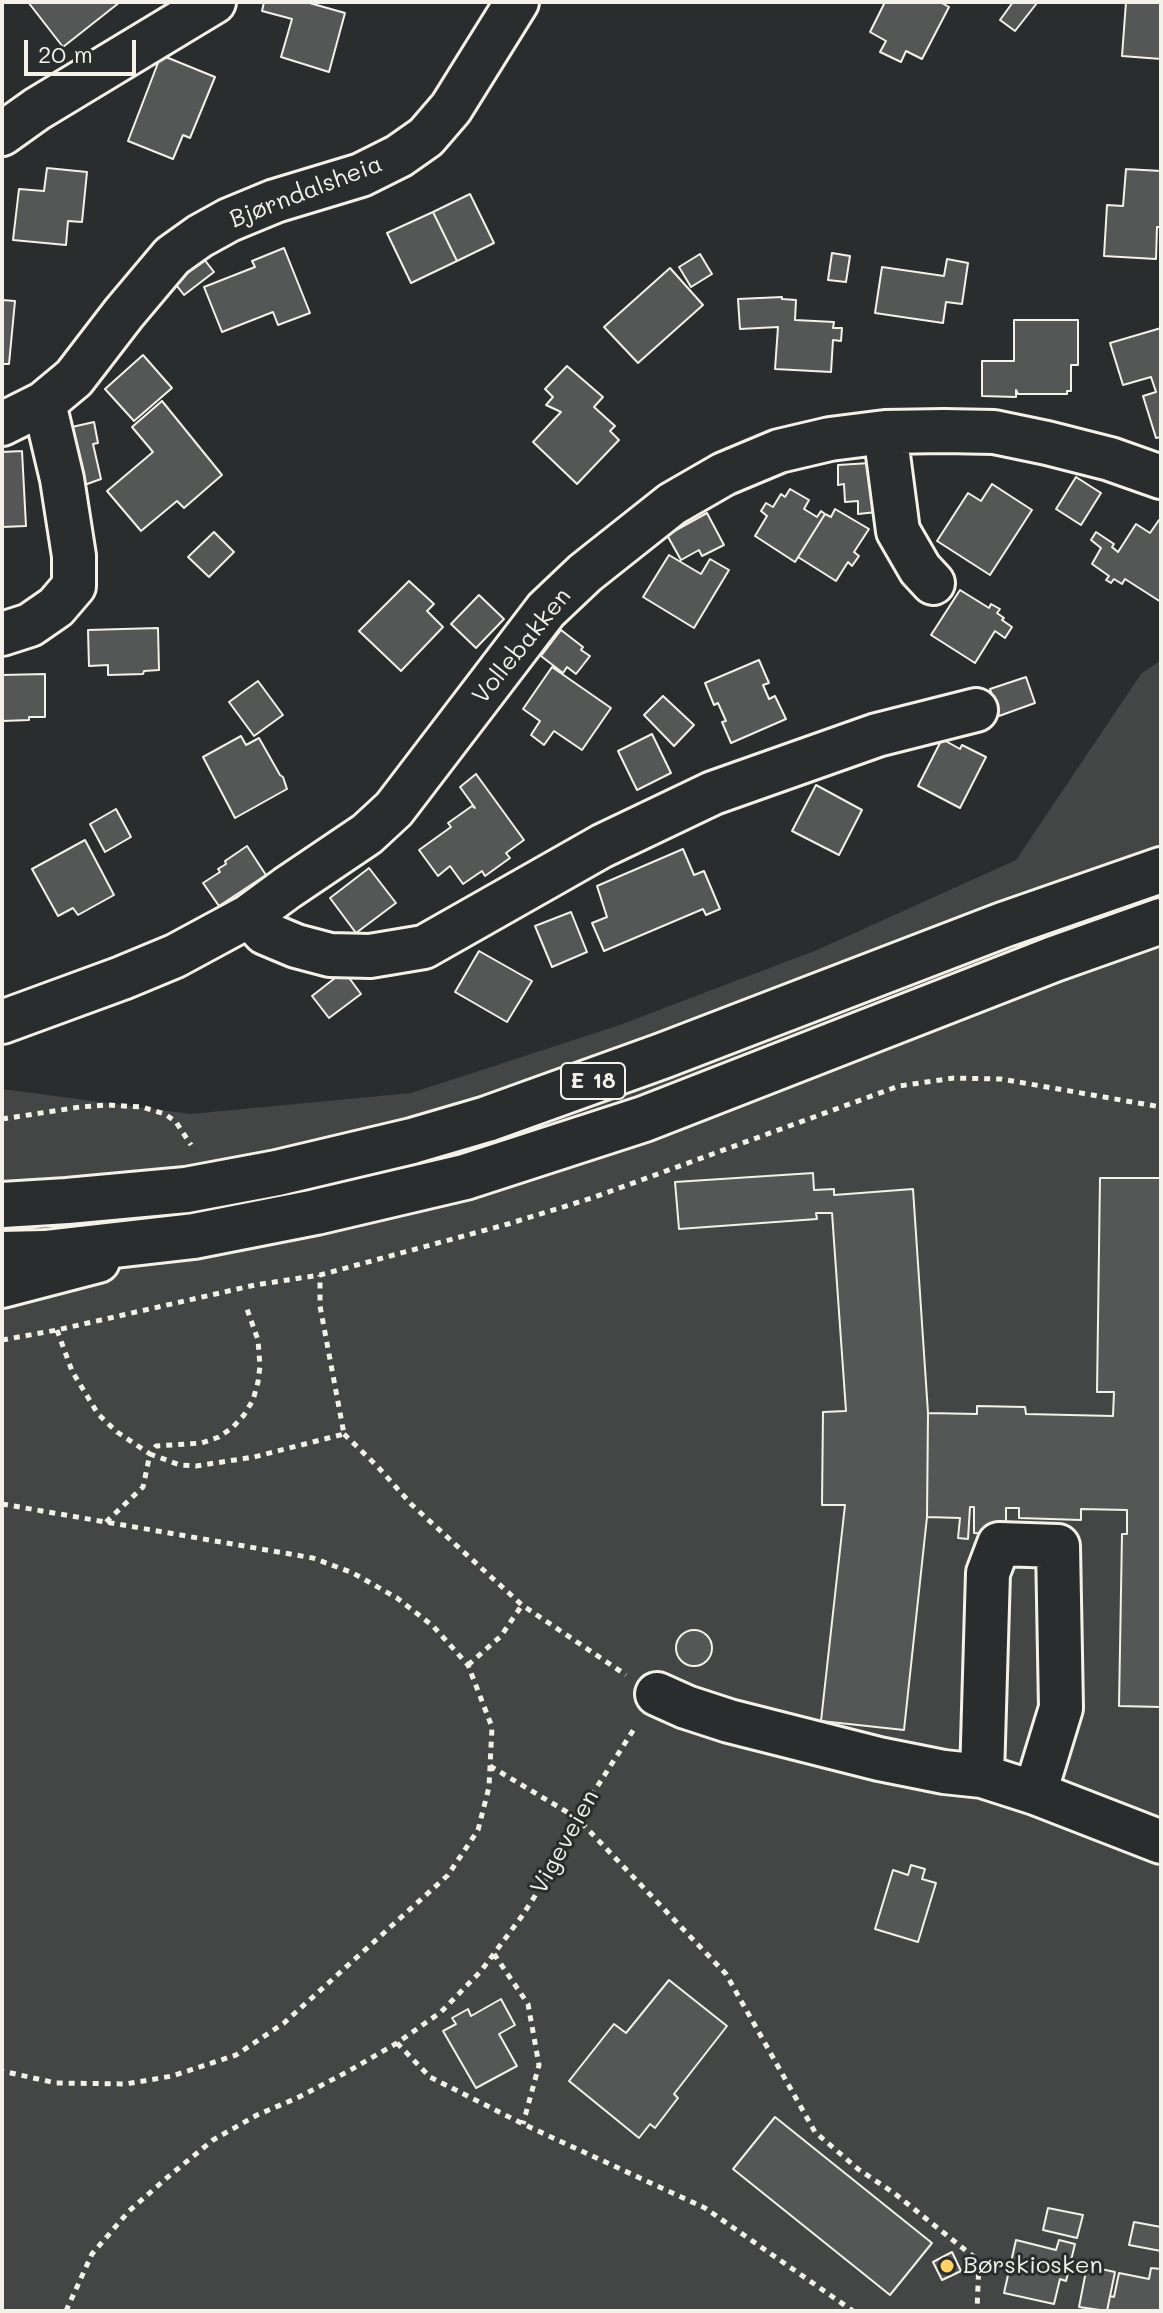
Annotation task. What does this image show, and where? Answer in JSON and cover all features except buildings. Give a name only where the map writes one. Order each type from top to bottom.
[{"type":"highway","name":"E 18","points":[[2,1205],[186,1190],[277,1173],[487,1119],[662,1056],[1003,925],[1161,870]]},
{"type":"highway","name":"E 18","points":[[2,1254],[45,1253],[194,1236],[316,1212],[465,1177],[644,1119],[1054,959],[1161,921]]},
{"type":"street","points":[[2,134],[37,109],[214,2]]},
{"type":"street","name":"Bjørndalsheia","points":[[2,424],[44,403],[74,378],[124,313],[181,249],[229,220],[264,205],[361,175],[399,156],[426,137],[451,108],[517,2]]},
{"type":"street","points":[[2,634],[30,625],[56,607],[74,586],[74,556],[62,479],[44,403]]},
{"type":"street","points":[[885,432],[898,531],[920,569],[933,583]]},
{"type":"street","name":"Vollebakken","points":[[2,1022],[175,956],[249,916],[367,834],[394,809],[546,610],[585,573],[672,504],[724,474],[779,451],[830,439],[885,432],[994,432],[1110,459],[1161,477]]},
{"type":"street","points":[[249,916],[265,933],[330,955],[370,956],[424,947],[602,846],[713,793],[877,735],[976,710]]},
{"type":"street","points":[[2,1286],[194,1236]]},
{"type":"street","points":[[982,1776],[988,1573],[999,1544],[1058,1546],[1061,1708],[1035,1793]]},
{"type":"street","points":[[657,1694],[729,1721],[879,1759],[982,1776],[1161,1842]]},
{"type":"path","points":[[2,1340],[255,1285],[320,1275],[508,1224],[592,1198],[899,1086],[954,1078],[1001,1079],[1161,1107]]},
{"type":"path","points":[[2,1119],[94,1106],[142,1107],[165,1114],[176,1122],[191,1145]]},
{"type":"path","points":[[320,1275],[320,1306],[344,1434],[412,1505],[522,1605],[657,1694]]},
{"type":"path","points":[[106,1522],[143,1487],[150,1454],[156,1446],[202,1443],[219,1437],[244,1415],[253,1400],[260,1366],[258,1340],[247,1309]]},
{"type":"path","points":[[57,1330],[72,1371],[98,1414],[117,1432],[150,1454],[180,1465],[196,1466],[254,1457],[344,1434]]},
{"type":"path","points":[[2,1504],[313,1558],[353,1573],[397,1598],[433,1626],[468,1665],[492,1727],[489,1787],[478,1830],[448,1875],[284,2023],[236,2055],[172,2076],[126,2084],[56,2083],[2,2071]]},
{"type":"path","points":[[468,1665],[501,1636],[522,1605]]},
{"type":"path","name":"Vigeveien","points":[[66,2311],[92,2254],[129,2211],[169,2176],[224,2134],[397,2043],[441,2012],[481,1971],[551,1871],[577,1818],[657,1694]]},
{"type":"path","points":[[490,1766],[577,1818],[726,1974],[815,2132],[858,2169],[894,2193],[979,2261],[977,2311]]},
{"type":"path","points":[[494,1954],[528,2004],[539,2065],[523,2124]]},
{"type":"path","points":[[397,2043],[430,2077],[523,2124],[705,2208],[853,2311]]},
{"type":"shaded area","points":[[1161,660],[1161,2311],[2,2311],[2,1089],[191,1114],[411,1093],[617,1026],[817,950],[1016,860],[1141,674]]},
{"type":"place","name":"Børskiosken","points":[[947,2266]]}]
